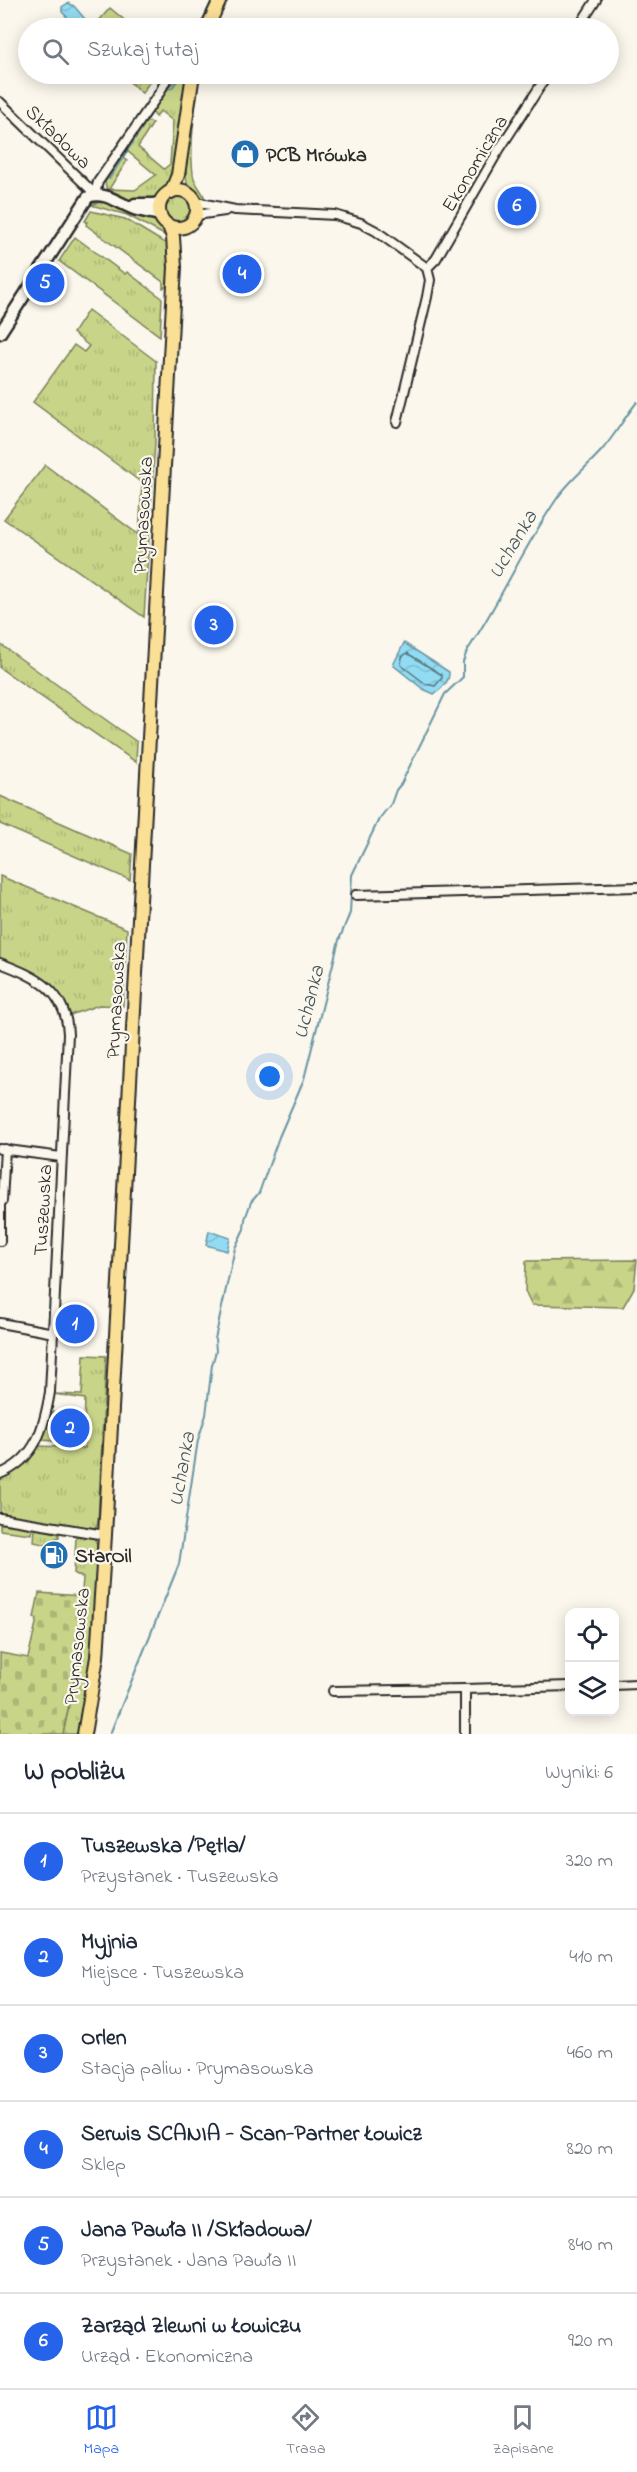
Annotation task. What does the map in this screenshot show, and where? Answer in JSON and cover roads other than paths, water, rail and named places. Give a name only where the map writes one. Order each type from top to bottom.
[{"type":"main road","points":[[212,18],[220,0]]},
{"type":"main road","points":[[182,148],[186,192],[196,202],[196,215],[187,226],[175,228],[169,226],[160,215],[161,202],[175,184],[191,84]]},
{"type":"main road","points":[[171,192],[186,192]]},
{"type":"main road","name":"Prymasowska","points":[[84,1734],[96,1672],[105,1535],[175,267],[173,237],[169,226]]},
{"type":"main road","name":"Prymasowska","points":[[175,267],[181,238],[187,226]]},
{"type":"street","points":[[584,18],[596,0]]},
{"type":"street","points":[[0,333],[84,202],[95,194],[98,182],[164,84]]},
{"type":"street","name":"Ekonomiczna","points":[[427,268],[436,259],[497,153],[542,84]]},
{"type":"street","name":"Składowa","points":[[0,102],[95,194]]},
{"type":"street","points":[[95,194],[138,210],[160,215]]},
{"type":"street","points":[[123,203],[161,202]]},
{"type":"street","points":[[196,202],[235,210],[321,214],[349,219],[376,231],[427,268],[430,280],[427,297],[397,423]]},
{"type":"street","points":[[196,215],[235,210]]},
{"type":"street","points":[[356,895],[637,887]]},
{"type":"street","name":"Tuszewska","points":[[0,963],[38,979],[53,993],[64,1010],[67,1023],[50,1392],[40,1435],[32,1451],[24,1459],[0,1474]]},
{"type":"street","points":[[0,1241],[3,1151],[61,1157]]},
{"type":"street","points":[[0,1323],[54,1333]]},
{"type":"street","points":[[0,1518],[105,1535]]},
{"type":"street","points":[[619,1685],[637,1684]]},
{"type":"street","points":[[333,1690],[565,1686]]},
{"type":"street","points":[[465,1689],[465,1734]]},
{"type":"water","points":[[68,3],[74,6],[84,18],[68,18],[62,12],[62,7]]},
{"type":"water","points":[[404,643],[449,672],[444,685],[434,694],[423,689],[393,665]]},
{"type":"water","points":[[209,1231],[230,1238],[227,1251],[206,1245]]},
{"type":"waterway","points":[[204,18],[212,0]]},
{"type":"waterway","points":[[109,179],[167,89],[172,88],[175,84]]},
{"type":"waterway","name":"Uchanka","points":[[110,1734],[179,1564],[198,1440],[206,1415],[216,1351],[215,1339],[235,1248],[244,1229],[251,1202],[259,1193],[279,1137],[304,1079],[339,940],[350,913],[352,875],[379,819],[391,804],[445,694],[463,677],[463,662],[467,651],[534,535],[563,491],[602,450],[637,402]]},
{"type":"place","name":"PCB Mrówka","points":[[245,154]]},
{"type":"place","name":"Zarząd Zlewni w Łowiczu","points":[[517,206]]},
{"type":"place","name":"Serwis SCANIA - Scan-Partner Łowicz","points":[[242,274]]},
{"type":"place","name":"Jana Pawła II /Składowa/","points":[[45,283]]},
{"type":"place","name":"Orlen","points":[[214,625]]},
{"type":"place","name":"Tuszewska /Pętla/","points":[[75,1324]]},
{"type":"place","name":"Myjnia","points":[[70,1428]]},
{"type":"place","name":"StarOil","points":[[54,1555]]}]
